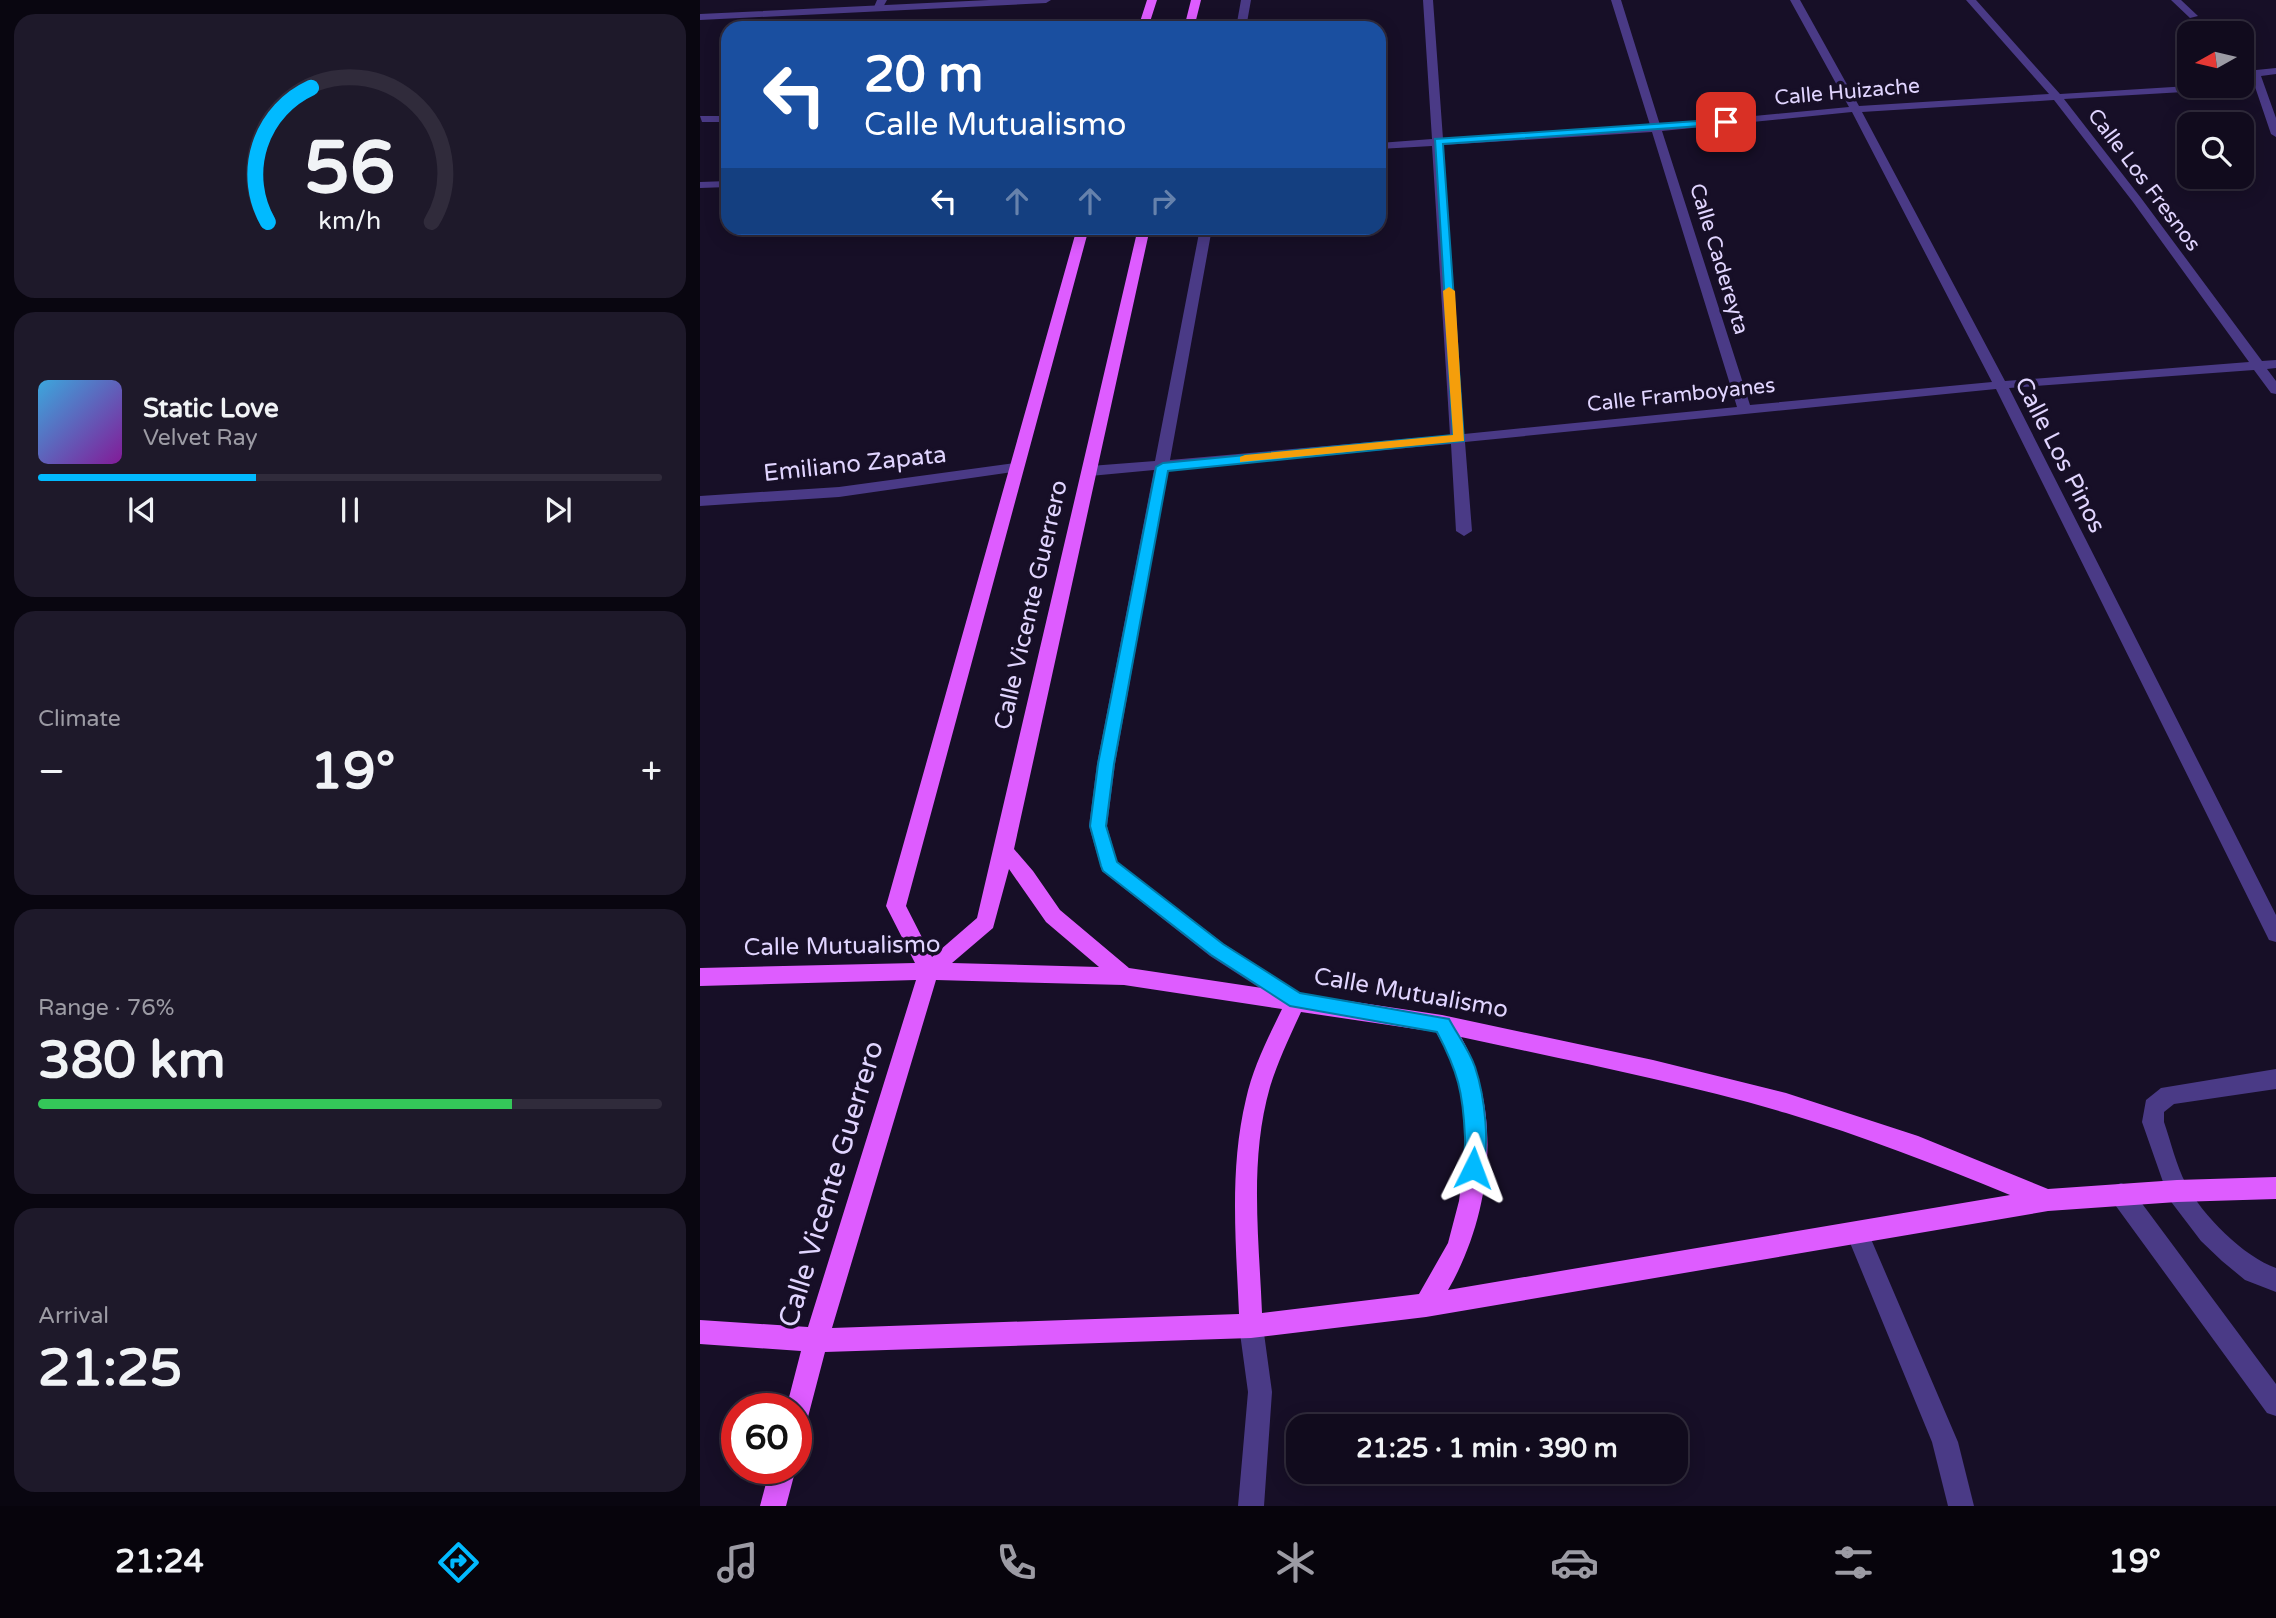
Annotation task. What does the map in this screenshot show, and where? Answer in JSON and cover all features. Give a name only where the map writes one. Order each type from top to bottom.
[{"type":"main road","points":[[1145,21],[1152,0]]},
{"type":"main road","points":[[1191,21],[1196,0]]},
{"type":"main road","name":"Calle Vicente Guerrero","points":[[929,971],[896,906],[1081,235]]},
{"type":"main road","name":"Calle Vicente Guerrero","points":[[802,1393],[929,971],[985,922],[1004,851],[1142,235]]},
{"type":"main road","points":[[1004,851],[1026,876],[1054,916],[1124,976]]},
{"type":"main road","name":"Calle Mutualismo","points":[[700,977],[929,971],[1124,976],[1442,1024],[1653,1070],[1786,1104],[1918,1146],[2048,1200]]},
{"type":"main road","points":[[1251,1326],[1246,1217],[1248,1157],[1256,1101],[1268,1063],[1296,1000]]},
{"type":"main road","points":[[1426,1305],[1458,1245],[1471,1195],[1476,1142],[1472,1096],[1465,1067],[1442,1024]]},
{"type":"main road","name":"Calle Mutualismo","points":[[700,1332],[816,1340],[1251,1326],[1426,1305],[2048,1200],[2177,1191],[2276,1188]]},
{"type":"main road","points":[[773,1506],[779,1484]]},
{"type":"street","points":[[700,17],[881,4],[1046,0]]},
{"type":"street","points":[[1242,21],[1246,0]]},
{"type":"street","points":[[1428,0],[1460,439],[1464,531]]},
{"type":"street","name":"Calle Cadereyta","points":[[1616,0],[1745,410]]},
{"type":"street","name":"Calle Los Pinos","points":[[1795,0],[1856,109],[1999,385],[2276,934]]},
{"type":"street","name":"Calle Los Fresnos","points":[[1971,0],[2057,97],[2137,200],[2276,390]]},
{"type":"street","points":[[2176,0],[2193,16]]},
{"type":"street","points":[[2276,71],[2260,72],[2256,75],[2257,85],[2276,134]]},
{"type":"street","name":"Calle Huizache","points":[[1386,146],[1658,128],[1856,109],[2177,90]]},
{"type":"street","points":[[702,119],[721,119]]},
{"type":"street","points":[[700,185],[721,184]]},
{"type":"street","points":[[1205,235],[1106,764],[1098,826],[1109,866],[1217,950],[1296,1000]]},
{"type":"street","name":"Calle Framboyanes","points":[[1090,471],[1163,467],[1460,439],[1999,385],[2276,364]]},
{"type":"street","name":"Emiliano Zapata","points":[[700,501],[839,492],[1015,468]]},
{"type":"street","points":[[2276,1079],[2169,1095],[2154,1107],[2153,1122],[2160,1150],[2177,1191],[2209,1233],[2253,1272],[2276,1280]]},
{"type":"street","points":[[2121,1194],[2276,1404]]},
{"type":"street","points":[[1857,1233],[1945,1442],[1961,1506]]},
{"type":"street","points":[[1251,1326],[1260,1392],[1251,1506]]},
{"type":"slow traffic","points":[[1245,459],[1460,439],[1449,291]]},
{"type":"route","points":[[1473,1168],[1476,1142],[1472,1096],[1465,1067],[1442,1024],[1296,1000],[1217,950],[1109,866],[1098,826],[1106,764],[1163,467],[1460,439],[1438,142],[1726,122]]}]
